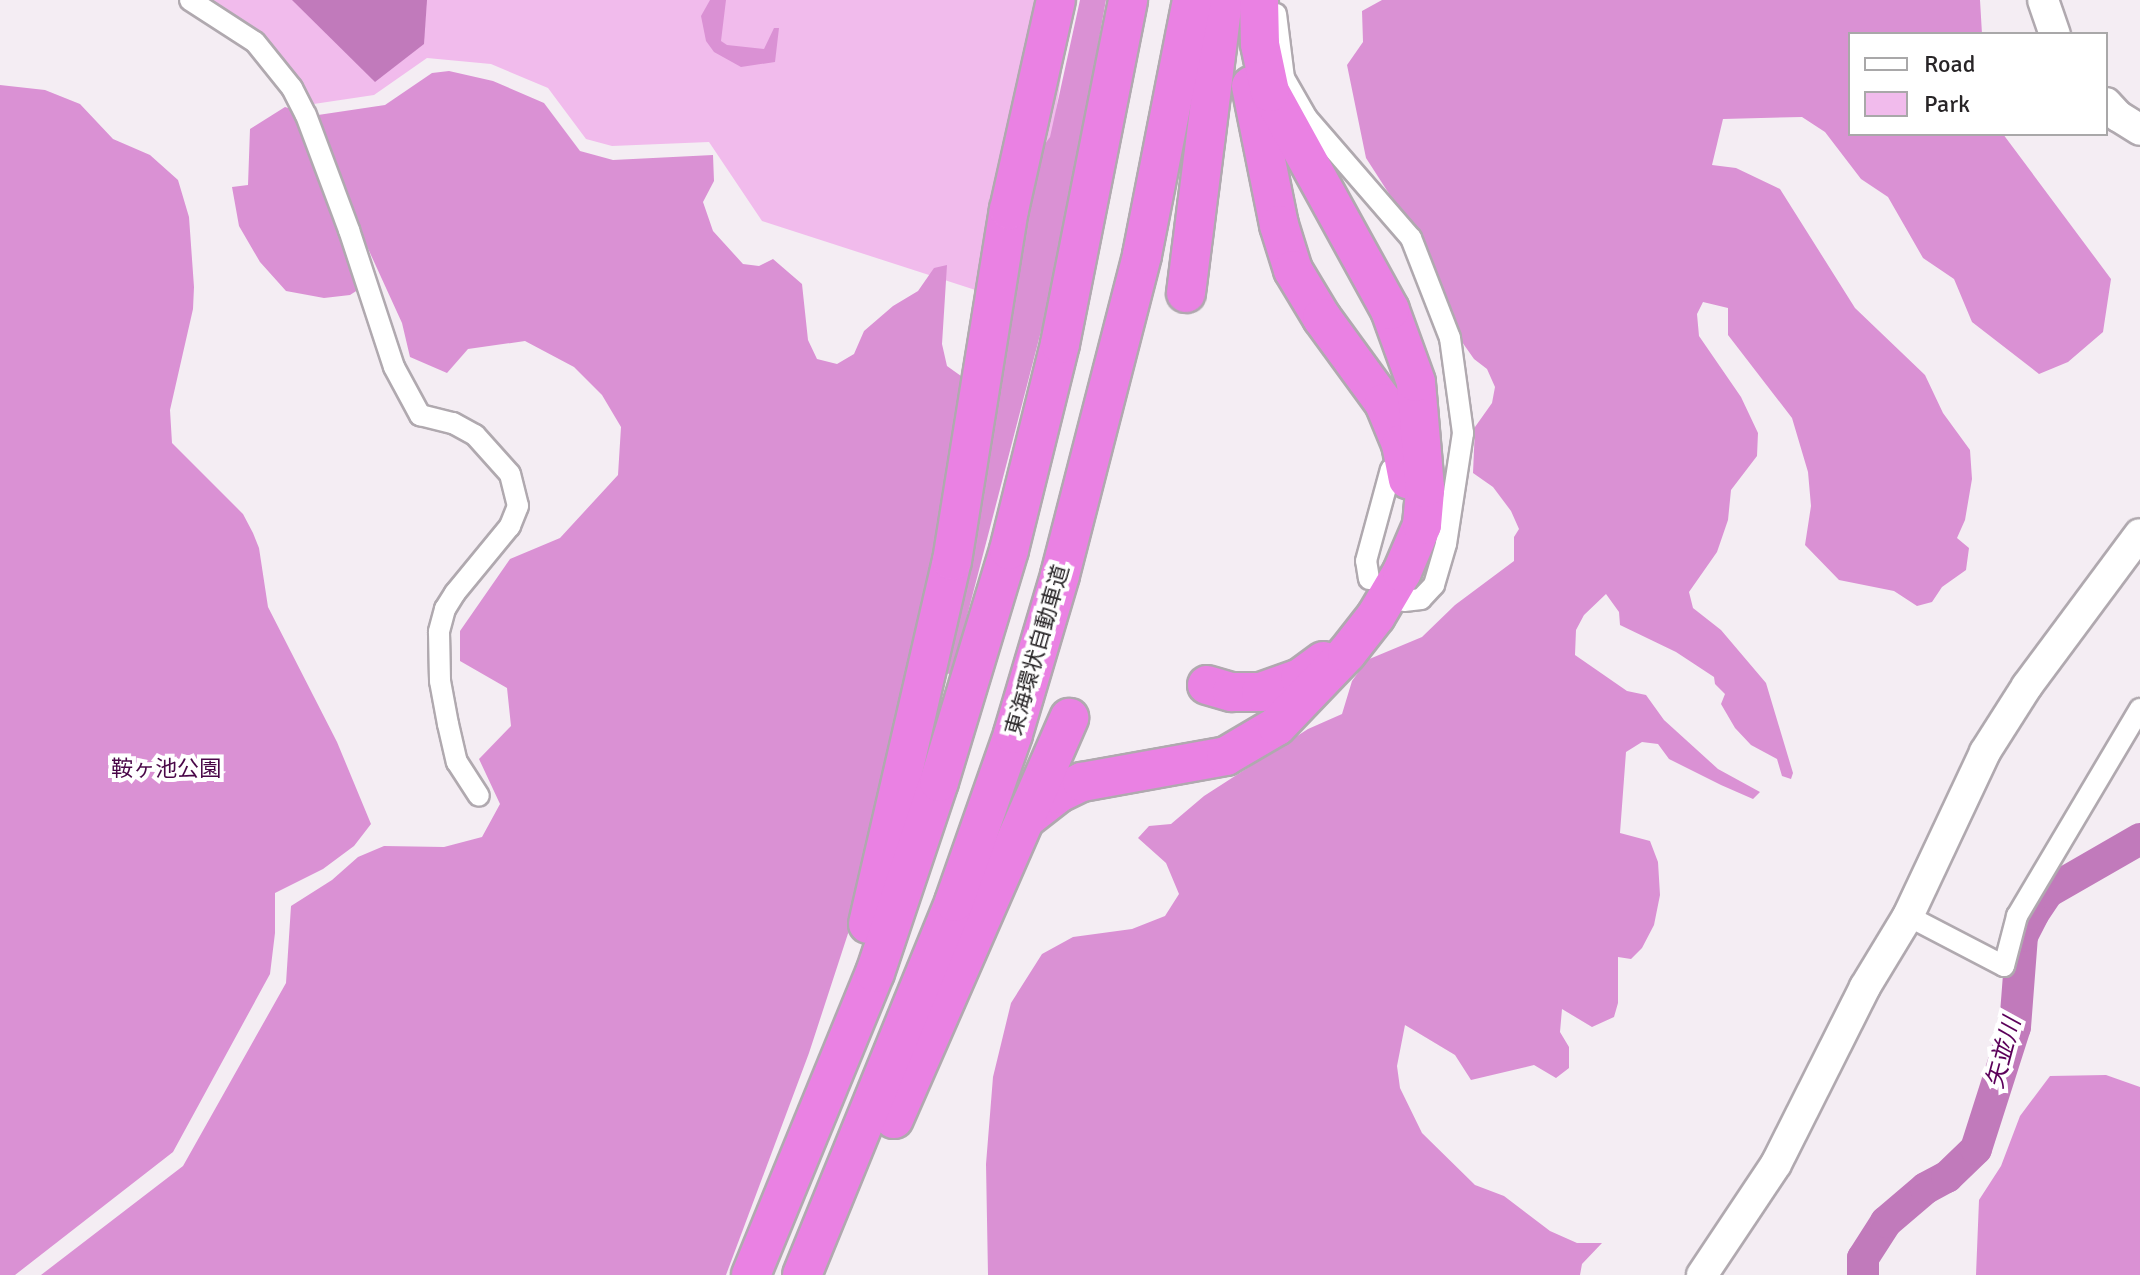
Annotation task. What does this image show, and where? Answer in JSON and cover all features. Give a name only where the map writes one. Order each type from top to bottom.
[{"type":"highway","points":[[788,1183],[862,947],[909,755],[952,561],[1009,210],[1056,0]]},
{"type":"highway","points":[[751,1275],[875,973],[939,782],[1009,550],[1060,344],[1128,0]]},
{"type":"highway","name":"東海環状自動車道","points":[[802,1275],[954,902],[1013,734],[1060,575],[1142,255],[1192,0]]},
{"type":"highway","points":[[1186,293],[1223,0]]},
{"type":"highway","points":[[1207,685],[1232,692],[1261,692],[1282,686],[1320,664],[1340,646],[1378,595],[1399,557],[1409,521],[1406,468],[1401,444],[1384,403],[1305,293],[1285,249],[1250,84],[1244,0]]},
{"type":"highway","points":[[1028,817],[1057,794],[1082,782],[1226,756],[1277,726],[1347,653],[1376,616],[1402,572],[1422,525],[1425,488],[1416,382],[1390,310],[1270,92],[1260,44],[1259,0]]},
{"type":"highway","points":[[815,1275],[880,1151],[1069,718]]},
{"type":"street","points":[[190,0],[255,42],[292,88],[306,115],[349,230],[394,367],[420,415],[453,423],[475,435],[510,474],[518,506],[510,526],[455,593],[445,609],[439,632],[440,681],[457,762],[479,796]]},
{"type":"street","points":[[1277,0],[1284,78],[1307,118],[1411,238],[1450,338],[1463,433],[1446,544],[1434,585],[1421,599],[1404,601]]},
{"type":"street","points":[[2108,104],[2137,123]]},
{"type":"street","points":[[1369,579],[1366,561],[1391,469]]},
{"type":"street","points":[[1702,1275],[1776,1164],[1865,987],[1908,916],[1985,752],[2036,673],[2140,534]]},
{"type":"street","points":[[1908,916],[2004,966],[2017,916],[2140,709]]},
{"type":"green space","points":[[200,0],[1072,0],[1028,307],[762,221],[709,142],[612,146],[586,139],[548,88],[491,64],[427,58],[374,95],[307,105]]},
{"type":"green space","points":[[710,0],[726,0],[721,41],[727,45],[764,49],[774,28],[779,28],[775,62],[741,67],[714,52],[706,41],[701,16]]},
{"type":"green space","points":[[1080,0],[1106,0],[1059,262],[952,674],[939,673],[1037,155],[1050,137]]},
{"type":"green space","points":[[1382,0],[1980,0],[1982,32],[1848,32],[1848,136],[2004,136],[2111,279],[2103,332],[2068,362],[2039,374],[1972,322],[1954,279],[1923,258],[1888,197],[1861,179],[1825,132],[1802,117],[1723,119],[1712,165],[1736,168],[1780,189],[1855,308],[1925,375],[1943,413],[1970,450],[1972,479],[1965,520],[1957,538],[1969,548],[1966,570],[1942,587],[1932,602],[1917,606],[1894,591],[1839,580],[1805,545],[1811,506],[1808,472],[1792,418],[1728,335],[1728,308],[1703,302],[1697,314],[1699,336],[1741,397],[1758,433],[1757,456],[1731,490],[1728,520],[1717,552],[1689,592],[1693,608],[1721,630],[1766,683],[1793,773],[1791,779],[1782,776],[1777,759],[1751,745],[1735,728],[1721,704],[1725,694],[1715,684],[1714,677],[1676,652],[1620,625],[1619,612],[1606,594],[1584,615],[1576,630],[1575,655],[1627,691],[1646,695],[1664,720],[1718,769],[1760,792],[1753,799],[1721,785],[1669,759],[1658,744],[1642,742],[1626,752],[1620,833],[1650,841],[1658,862],[1660,895],[1654,925],[1642,948],[1631,959],[1618,957],[1618,1003],[1614,1017],[1592,1027],[1562,1009],[1560,1032],[1569,1047],[1569,1068],[1556,1078],[1534,1065],[1471,1080],[1455,1055],[1405,1025],[1397,1066],[1400,1088],[1422,1133],[1475,1185],[1504,1196],[1550,1231],[1577,1243],[1602,1243],[1582,1264],[1580,1275],[988,1275],[986,1164],[993,1077],[1011,1003],[1042,954],[1073,937],[1132,929],[1165,916],[1179,894],[1166,863],[1138,838],[1149,826],[1171,824],[1204,796],[1308,729],[1342,714],[1352,681],[1367,660],[1422,637],[1455,605],[1514,561],[1514,537],[1519,529],[1511,511],[1493,487],[1473,473],[1475,427],[1492,403],[1495,387],[1487,369],[1474,359],[1455,332],[1415,234],[1366,158],[1347,65],[1363,42],[1362,11]]},
{"type":"green space","points":[[449,71],[493,81],[544,103],[580,151],[613,160],[713,155],[714,181],[703,202],[713,231],[743,264],[759,266],[773,259],[802,284],[808,340],[817,359],[837,364],[854,354],[864,331],[893,306],[918,291],[934,268],[947,265],[942,344],[947,366],[968,381],[874,854],[809,1053],[726,1275],[41,1275],[183,1166],[286,983],[291,906],[332,880],[358,857],[384,846],[444,847],[482,837],[500,804],[479,759],[511,726],[507,688],[460,661],[460,631],[510,559],[560,538],[618,475],[621,427],[602,395],[574,367],[525,341],[468,349],[447,373],[410,357],[402,323],[360,231],[318,115],[385,105],[432,73]]},
{"type":"green space","name":"鞍ヶ池公園","points":[[0,85],[45,90],[80,104],[113,139],[150,155],[178,180],[189,217],[194,287],[193,309],[170,410],[172,443],[243,514],[253,533],[259,548],[268,607],[337,742],[371,824],[354,846],[323,869],[275,893],[275,933],[270,974],[173,1152],[15,1275],[0,1275]]},
{"type":"green space","points":[[285,107],[298,111],[364,286],[350,295],[324,298],[286,291],[260,262],[239,226],[232,187],[248,185],[250,129]]},
{"type":"green space","points":[[2106,1075],[2140,1087],[2140,1275],[1976,1275],[1979,1200],[2001,1166],[2020,1116],[2050,1076]]},
{"type":"shaded area","points":[[292,0],[427,0],[424,44],[375,82]]},
{"type":"waterway","name":"矢並川","points":[[1863,1275],[1863,1258],[1886,1222],[1926,1188],[1947,1177],[1976,1149],[2015,1027],[2022,936],[2033,914],[2048,892],[2140,839]]}]
